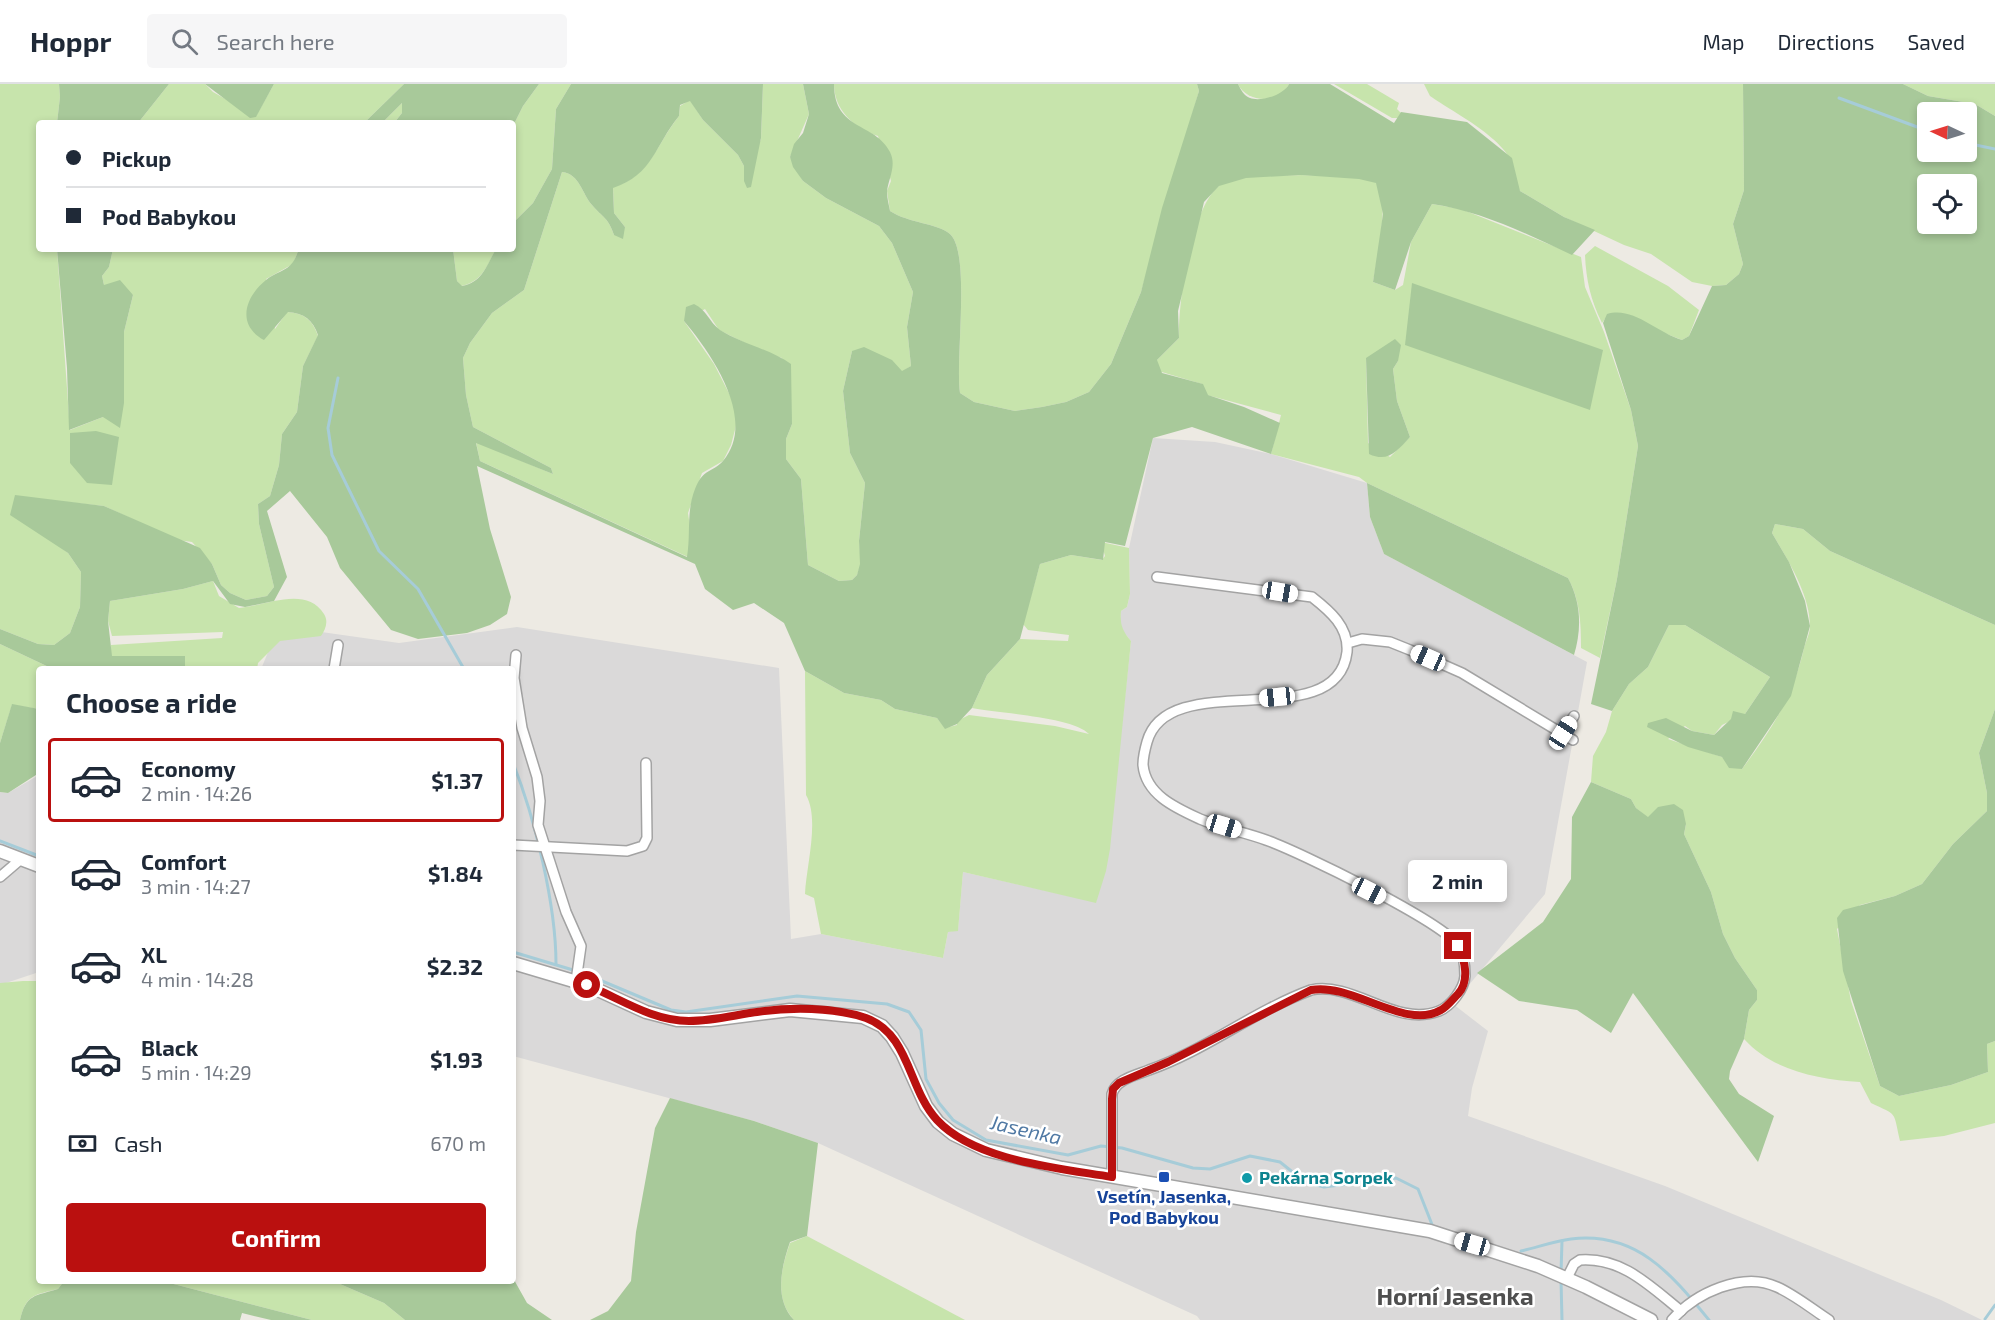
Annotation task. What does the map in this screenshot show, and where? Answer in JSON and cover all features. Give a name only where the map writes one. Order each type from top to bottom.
[{"type":"street","points":[[1112,1177],[1112,1094],[1119,1083],[1174,1059],[1295,996],[1323,988],[1412,1015],[1442,1010],[1461,991],[1465,980],[1463,956],[1446,933],[1428,921],[1268,840],[1202,820],[1160,798],[1148,781],[1143,765],[1149,735],[1157,725],[1175,711],[1206,704],[1300,695],[1325,687],[1342,668],[1348,643],[1342,628],[1330,611],[1311,597],[1157,577]]},
{"type":"street","points":[[1348,643],[1362,639],[1390,642],[1462,673],[1573,740]]},
{"type":"street","points":[[334,666],[338,645]]},
{"type":"street","points":[[515,666],[516,655]]},
{"type":"street","points":[[516,690],[522,728],[537,777],[540,801],[538,825],[542,845],[566,912],[582,946],[577,979]]},
{"type":"street","points":[[1563,733],[1574,716]]},
{"type":"street","points":[[516,844],[627,850],[643,846],[647,838],[646,763]]},
{"type":"street","points":[[0,851],[36,865]]},
{"type":"street","points":[[0,877],[21,859]]},
{"type":"street","points":[[516,964],[577,979],[646,1012],[677,1020],[710,1020],[790,1010],[844,1014],[868,1019],[882,1026],[892,1038],[902,1053],[926,1106],[938,1122],[953,1134],[1000,1155],[1112,1177],[1422,1230],[1493,1250],[1554,1272],[1651,1320]]},
{"type":"street","points":[[1566,1278],[1574,1264],[1580,1260],[1617,1265],[1634,1272],[1680,1311]]},
{"type":"street","points":[[1672,1320],[1680,1311],[1716,1289],[1761,1282],[1777,1287],[1829,1320]]},
{"type":"shaded area","points":[[1153,438],[1215,442],[1271,454],[1367,483],[1370,517],[1384,554],[1587,662],[1545,894],[1453,1004],[1488,1031],[1472,1088],[1468,1116],[1665,1186],[1941,1300],[1982,1320],[1200,1320],[1197,1316],[818,1143],[754,1121],[516,1057],[516,666],[262,666],[279,626],[399,643],[517,627],[779,668],[791,939],[821,934],[943,958],[948,932],[958,930],[963,872],[1096,902],[1113,807],[1131,641],[1122,630],[1120,621],[1121,611],[1127,607],[1130,594],[1129,548]]},
{"type":"shaded area","points":[[36,777],[36,973],[0,985],[0,792],[8,793]]},
{"type":"green space","points":[[0,84],[59,84],[57,120],[36,120],[36,252],[57,252],[70,430],[103,417],[124,403],[124,332],[133,295],[104,285],[102,276],[109,267],[112,252],[298,252],[293,264],[266,279],[275,329],[287,312],[307,318],[318,336],[303,366],[297,412],[282,434],[279,465],[270,496],[258,504],[259,524],[274,587],[267,596],[246,600],[230,593],[221,585],[212,564],[192,542],[178,540],[104,506],[47,500],[51,540],[68,553],[81,572],[80,607],[70,633],[54,645],[38,644],[0,629]]},
{"type":"green space","points":[[59,84],[169,84],[140,120],[57,120]]},
{"type":"green space","points":[[169,84],[205,84],[213,92],[256,116],[274,84],[404,84],[367,120],[140,120]]},
{"type":"green space","points":[[205,84],[274,84],[256,117],[250,118]]},
{"type":"green space","points":[[404,84],[539,84],[516,120],[396,120],[402,113],[402,103],[385,120],[367,120]]},
{"type":"green space","points":[[539,84],[571,84],[556,109],[552,169],[533,203],[516,220],[516,120]]},
{"type":"green space","points":[[571,84],[763,84],[761,138],[751,187],[747,188],[744,181],[744,166],[738,155],[703,120],[690,101],[680,105],[679,116],[645,167],[637,175],[613,188],[614,213],[625,227],[623,239],[614,235],[607,221],[589,201],[577,180],[562,172],[524,290],[492,313],[470,343],[463,358],[466,395],[473,427],[551,468],[553,474],[476,443],[480,461],[687,557],[690,514],[695,489],[701,477],[723,461],[732,445],[735,426],[733,407],[727,388],[706,351],[684,321],[686,307],[694,304],[702,309],[720,330],[791,364],[792,424],[786,439],[786,459],[801,479],[808,565],[839,581],[852,580],[857,575],[860,564],[859,541],[865,483],[850,453],[843,391],[852,351],[864,347],[892,360],[902,371],[911,366],[907,327],[913,292],[892,243],[879,226],[826,198],[803,181],[793,167],[790,157],[794,144],[803,133],[809,114],[803,84],[834,84],[836,99],[841,110],[856,124],[875,135],[890,152],[893,162],[887,192],[890,211],[905,218],[938,227],[950,234],[956,245],[960,262],[960,393],[974,402],[1015,411],[1066,402],[1089,392],[1111,364],[1141,292],[1162,208],[1199,91],[1197,84],[1238,84],[1246,96],[1260,99],[1272,97],[1289,84],[1330,84],[1394,123],[1401,112],[1467,122],[1512,158],[1520,191],[1564,217],[1595,230],[1572,255],[1521,231],[1486,218],[1432,204],[1411,242],[1395,290],[1373,282],[1383,214],[1376,183],[1359,179],[1301,175],[1246,178],[1219,186],[1204,202],[1178,311],[1179,338],[1157,360],[1162,373],[1203,384],[1208,395],[1244,407],[1280,423],[1271,454],[1192,427],[1153,438],[1125,546],[1105,542],[1103,560],[1071,555],[1040,564],[1020,639],[987,675],[972,708],[957,724],[945,729],[937,718],[895,709],[881,700],[844,693],[805,671],[784,623],[754,603],[733,610],[705,589],[695,564],[477,466],[490,529],[511,597],[507,614],[490,625],[467,633],[418,639],[391,630],[340,568],[327,537],[290,491],[267,511],[287,577],[274,601],[245,607],[230,604],[213,581],[183,589],[110,601],[108,621],[112,656],[185,656],[185,666],[47,666],[0,644],[0,629],[38,644],[54,645],[70,633],[80,607],[81,572],[68,553],[10,515],[15,495],[104,506],[200,548],[212,564],[221,585],[230,593],[246,600],[267,596],[274,587],[259,524],[258,504],[270,496],[279,465],[282,434],[297,412],[303,366],[318,335],[307,318],[288,312],[264,340],[255,334],[247,319],[249,302],[253,294],[266,280],[290,265],[298,252],[453,252],[457,281],[462,286],[475,281],[494,252],[516,252],[516,220],[533,203],[552,169],[556,109]]},
{"type":"green space","points":[[763,84],[803,84],[809,114],[790,157],[803,181],[826,198],[879,226],[892,243],[913,292],[907,327],[911,366],[902,372],[852,351],[843,391],[850,453],[865,483],[859,541],[861,564],[857,575],[852,580],[839,581],[808,565],[801,479],[786,459],[786,439],[792,424],[782,358],[763,352],[719,330],[705,309],[684,321],[714,364],[735,405],[736,426],[731,445],[723,461],[702,473],[688,513],[691,534],[688,557],[480,461],[476,442],[553,474],[551,468],[473,427],[466,395],[463,358],[470,343],[492,313],[524,290],[562,172],[577,180],[589,201],[607,221],[614,235],[625,227],[614,213],[613,187],[636,175],[652,158],[679,116],[680,106],[690,100],[703,120],[738,155],[744,166],[744,181],[761,139]]},
{"type":"green space","points":[[834,84],[1197,84],[1199,91],[1141,292],[1111,364],[1089,392],[1066,402],[1015,411],[974,402],[960,393],[961,284],[960,262],[956,245],[950,234],[944,230],[890,211],[887,191],[891,181],[878,136],[869,133],[847,117],[837,102]]},
{"type":"green space","points":[[1238,84],[1289,84],[1278,96],[1263,99],[1248,95]]},
{"type":"green space","points":[[1334,84],[1367,84],[1399,103],[1397,109],[1401,113],[1398,118],[1392,118]]},
{"type":"green space","points":[[1424,84],[1743,84],[1744,190],[1733,224],[1743,264],[1739,274],[1726,285],[1712,286],[1692,282],[1651,254],[1624,245],[1564,217],[1520,191],[1514,183],[1515,170],[1499,144],[1430,96]]},
{"type":"green space","points":[[1743,84],[1903,84],[1928,96],[1963,102],[1917,102],[1917,162],[1977,162],[1977,105],[1995,116],[1995,625],[1830,551],[1803,529],[1775,524],[1772,533],[1789,562],[1805,601],[1810,626],[1791,696],[1742,769],[1729,768],[1722,757],[1688,747],[1647,727],[1648,723],[1666,718],[1692,731],[1714,735],[1731,719],[1733,711],[1745,714],[1770,677],[1685,625],[1669,625],[1648,667],[1629,684],[1612,711],[1591,704],[1617,579],[1638,446],[1631,410],[1603,323],[1607,314],[1617,312],[1635,317],[1682,340],[1689,336],[1712,286],[1726,285],[1739,274],[1743,264],[1733,224],[1744,190]]},
{"type":"green space","points":[[1903,84],[1995,84],[1995,116],[1977,105],[1977,102],[1928,96]]},
{"type":"green space","points":[[403,102],[402,113],[396,120],[385,120]]},
{"type":"green space","points":[[1293,175],[1348,176],[1375,182],[1380,188],[1383,213],[1373,282],[1395,290],[1403,285],[1411,242],[1432,204],[1461,209],[1581,257],[1585,287],[1604,332],[1631,410],[1638,446],[1617,579],[1600,658],[1581,648],[1579,612],[1568,578],[1367,483],[1359,477],[1271,454],[1281,415],[1207,395],[1202,384],[1155,370],[1157,360],[1179,338],[1181,302],[1189,254],[1202,210],[1212,193],[1223,183],[1239,178]],"holes":[[[1366,358],[1398,361],[1393,369],[1397,401],[1410,437],[1390,457],[1368,443]]]},
{"type":"green space","points":[[1595,246],[1668,286],[1699,310],[1689,336],[1682,340],[1654,329],[1605,319],[1602,323],[1588,282],[1585,255]]},
{"type":"green space","points":[[57,252],[112,252],[109,267],[102,276],[104,285],[120,280],[133,295],[124,332],[124,403],[120,428],[103,417],[69,430],[67,368]]},
{"type":"green space","points":[[453,252],[494,252],[487,267],[474,281],[461,286],[457,281]]},
{"type":"green space","points":[[1412,283],[1603,350],[1590,410],[1405,345]]},
{"type":"green space","points":[[1395,339],[1401,345],[1398,361],[1393,369],[1397,401],[1410,437],[1392,454],[1382,457],[1369,454],[1366,358]]},
{"type":"green space","points":[[96,431],[119,437],[112,485],[87,483],[70,463],[70,433]]},
{"type":"green space","points":[[1367,483],[1568,578],[1576,596],[1579,616],[1574,655],[1384,554],[1370,517]]},
{"type":"green space","points":[[1775,524],[1803,529],[1830,551],[1995,625],[1995,709],[1979,753],[1987,793],[1987,811],[1953,844],[1922,884],[1895,896],[1860,905],[1837,929],[1851,1001],[1880,1086],[1899,1096],[1951,1085],[1988,1072],[1987,1044],[1995,1041],[1995,1123],[1944,1136],[1900,1141],[1893,1115],[1871,1103],[1860,1082],[1812,1076],[1782,1066],[1756,1050],[1744,1039],[1749,1010],[1757,1000],[1757,990],[1735,958],[1723,934],[1711,892],[1684,834],[1686,824],[1648,818],[1636,808],[1631,799],[1591,782],[1593,756],[1606,732],[1612,711],[1629,684],[1648,667],[1669,625],[1685,625],[1770,677],[1745,714],[1722,725],[1714,735],[1692,731],[1685,726],[1668,739],[1722,757],[1742,769],[1753,754],[1780,712],[1794,682],[1810,629],[1809,614],[1802,589],[1772,533]]},
{"type":"green space","points":[[1101,542],[1129,548],[1130,594],[1127,607],[1121,611],[1121,624],[1131,641],[1110,849],[1096,903],[963,872],[958,931],[948,932],[943,958],[821,934],[814,898],[805,894],[812,817],[806,795],[805,671],[844,693],[881,700],[895,709],[937,718],[945,728],[957,725],[957,721],[969,715],[1055,726],[1089,734],[1068,723],[1035,716],[972,708],[987,675],[1020,639],[1068,641],[1069,635],[1028,630],[1023,624],[1040,564],[1071,555],[1102,560],[1105,556]]},
{"type":"green space","points":[[213,581],[219,596],[239,608],[284,599],[307,601],[316,605],[324,614],[325,629],[321,636],[280,641],[258,666],[185,666],[184,656],[111,656],[111,645],[222,638],[223,632],[112,636],[108,621],[110,601],[183,589]]},
{"type":"green space","points":[[0,644],[47,666],[36,666],[36,709],[12,705],[0,743]]},
{"type":"green space","points":[[12,704],[36,708],[36,775],[8,793],[0,792],[0,743]]},
{"type":"green space","points":[[1995,709],[1995,1041],[1987,1044],[1988,1072],[1951,1085],[1899,1096],[1880,1086],[1843,971],[1837,918],[1843,910],[1895,896],[1922,884],[1953,844],[1987,811],[1987,793],[1979,753]]},
{"type":"green space","points":[[1591,782],[1631,799],[1636,808],[1648,817],[1658,807],[1674,804],[1683,810],[1686,824],[1684,834],[1711,892],[1723,934],[1735,958],[1757,990],[1757,1000],[1749,1010],[1744,1039],[1730,1071],[1729,1079],[1739,1094],[1774,1116],[1758,1162],[1633,993],[1611,1033],[1577,1010],[1519,1001],[1477,973],[1543,922],[1571,879],[1572,817]]},
{"type":"green space","points":[[36,981],[36,1284],[62,1284],[58,1289],[37,1295],[29,1300],[22,1311],[20,1320],[0,1320],[0,983]]},
{"type":"green space","points":[[670,1098],[754,1121],[818,1143],[807,1236],[790,1242],[782,1273],[784,1303],[794,1320],[590,1320],[608,1311],[631,1281],[636,1232],[655,1128]]},
{"type":"green space","points":[[807,1236],[965,1320],[794,1320],[784,1303],[782,1273],[790,1243]]},
{"type":"green space","points":[[516,1283],[527,1303],[552,1320],[405,1320],[384,1303],[340,1284]]},
{"type":"green space","points":[[62,1284],[174,1284],[312,1320],[271,1320],[242,1313],[240,1320],[20,1320],[25,1305],[33,1297],[58,1289]]},
{"type":"green space","points":[[174,1284],[340,1284],[384,1303],[405,1320],[312,1320]]},
{"type":"waterway","points":[[1839,98],[1917,127]]},
{"type":"waterway","points":[[1977,145],[1995,149]]},
{"type":"waterway","points":[[338,378],[328,428],[332,455],[379,551],[418,589],[462,666]]},
{"type":"waterway","points":[[516,771],[543,862],[552,915],[556,964]]},
{"type":"waterway","name":"Jasenka","points":[[0,841],[36,855]]},
{"type":"waterway","name":"Jasenka","points":[[516,953],[583,973],[671,1010],[686,1012],[797,996],[887,1004],[909,1012],[921,1030],[926,1079],[939,1103],[953,1120],[986,1140],[1068,1155],[1101,1146],[1122,1148],[1193,1168],[1210,1169],[1250,1156],[1280,1162],[1305,1182],[1324,1187],[1396,1178],[1418,1189],[1433,1227]]},
{"type":"waterway","name":"Jasenka","points":[[1521,1251],[1571,1239],[1594,1238],[1615,1242],[1634,1249],[1666,1272],[1709,1320]]},
{"type":"waterway","points":[[1561,1273],[1562,1241]]},
{"type":"waterway","points":[[1561,1280],[1562,1320]]},
{"type":"waterway","points":[[1985,1319],[1995,1305]]},
{"type":"place","name":"Vsetín, Jasenka, Pod Babykou","points":[[1164,1177]]},
{"type":"place","name":"Pekárna Sorpek","points":[[1247,1178]]},
{"type":"district","name":"Horní Jasenka","points":[[1455,1297]]},
{"type":"route","points":[[587,985],[646,1012],[677,1020],[710,1020],[790,1010],[830,1012],[863,1017],[882,1026],[898,1045],[926,1106],[938,1122],[953,1134],[973,1145],[1000,1155],[1112,1177],[1112,1099],[1113,1089],[1119,1083],[1159,1067],[1295,996],[1311,990],[1323,988],[1341,992],[1412,1015],[1442,1010],[1461,991],[1465,980],[1463,956],[1458,946]]}]
